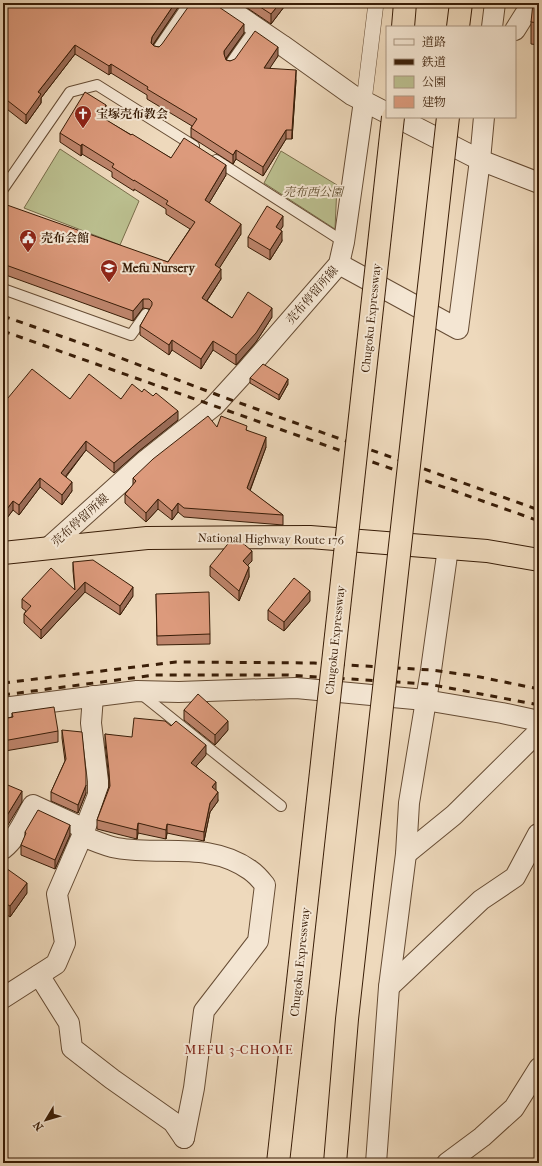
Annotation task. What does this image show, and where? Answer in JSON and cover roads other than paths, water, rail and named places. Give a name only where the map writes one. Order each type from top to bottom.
[{"type":"highway","points":[[403,26],[406,3]]},
{"type":"highway","points":[[458,26],[461,3]]},
{"type":"highway","name":"Chugoku Expressway","points":[[278,1163],[394,118]]},
{"type":"highway","points":[[335,1163],[347,1019],[448,118]]},
{"type":"highway","name":"National Highway Route 176","points":[[3,553],[147,538],[310,537],[486,551],[539,560]]},
{"type":"street","points":[[220,3],[352,95],[386,112]]},
{"type":"street","points":[[339,264],[344,242],[364,101],[376,3]]},
{"type":"street","points":[[492,26],[495,3]]},
{"type":"street","points":[[516,28],[532,3]]},
{"type":"street","points":[[396,118],[480,160],[539,183]]},
{"type":"street","name":"売布停留所線","points":[[48,548],[146,460],[214,406],[339,264],[458,329],[480,160],[484,118]]},
{"type":"street","points":[[376,1163],[389,987],[406,854],[409,803],[431,670],[448,548]]},
{"type":"street","points":[[3,708],[137,691],[179,692],[296,688],[425,700],[539,721]]},
{"type":"street","points":[[3,998],[56,964],[65,943],[58,894],[98,796],[98,781],[91,723],[93,696]]},
{"type":"street","points":[[406,854],[454,815],[539,731]]},
{"type":"street","points":[[3,849],[9,844],[33,804],[84,833],[116,848],[147,851],[191,850],[226,857],[251,870],[265,885],[258,941],[204,1011],[194,1088],[184,1138],[173,1122],[112,1079],[72,1048],[69,1023],[39,975]]},
{"type":"street","points":[[389,987],[481,900],[515,877],[538,834]]},
{"type":"street","points":[[447,1163],[482,1137],[514,1108],[539,1068]]},
{"type":"lane","points":[[157,50],[189,3]]},
{"type":"lane","points":[[230,64],[256,27]]},
{"type":"lane","points":[[3,189],[70,92],[97,85],[344,242]]},
{"type":"lane","points":[[3,288],[131,335],[146,314]]},
{"type":"lane","points":[[137,691],[281,806]]},
{"type":"railway","points":[[3,316],[92,347],[223,397],[539,510]]},
{"type":"railway","points":[[3,331],[539,521]]},
{"type":"railway","points":[[3,683],[176,662],[314,663],[431,670],[475,676],[539,689]]},
{"type":"railway","points":[[3,695],[155,675],[287,675],[428,684],[539,705]]},
{"type":"place","name":"宝塚売布教会","points":[[83,129]]},
{"type":"place","name":"売布会館","points":[[28,253]]},
{"type":"place","name":"Mefu Nursery","points":[[109,283]]},
{"type":"district","name":"MEFU 3-CHOME","points":[[239,1049]]},
{"type":"park label","name":"売布西公園","points":[[313,192]]}]
